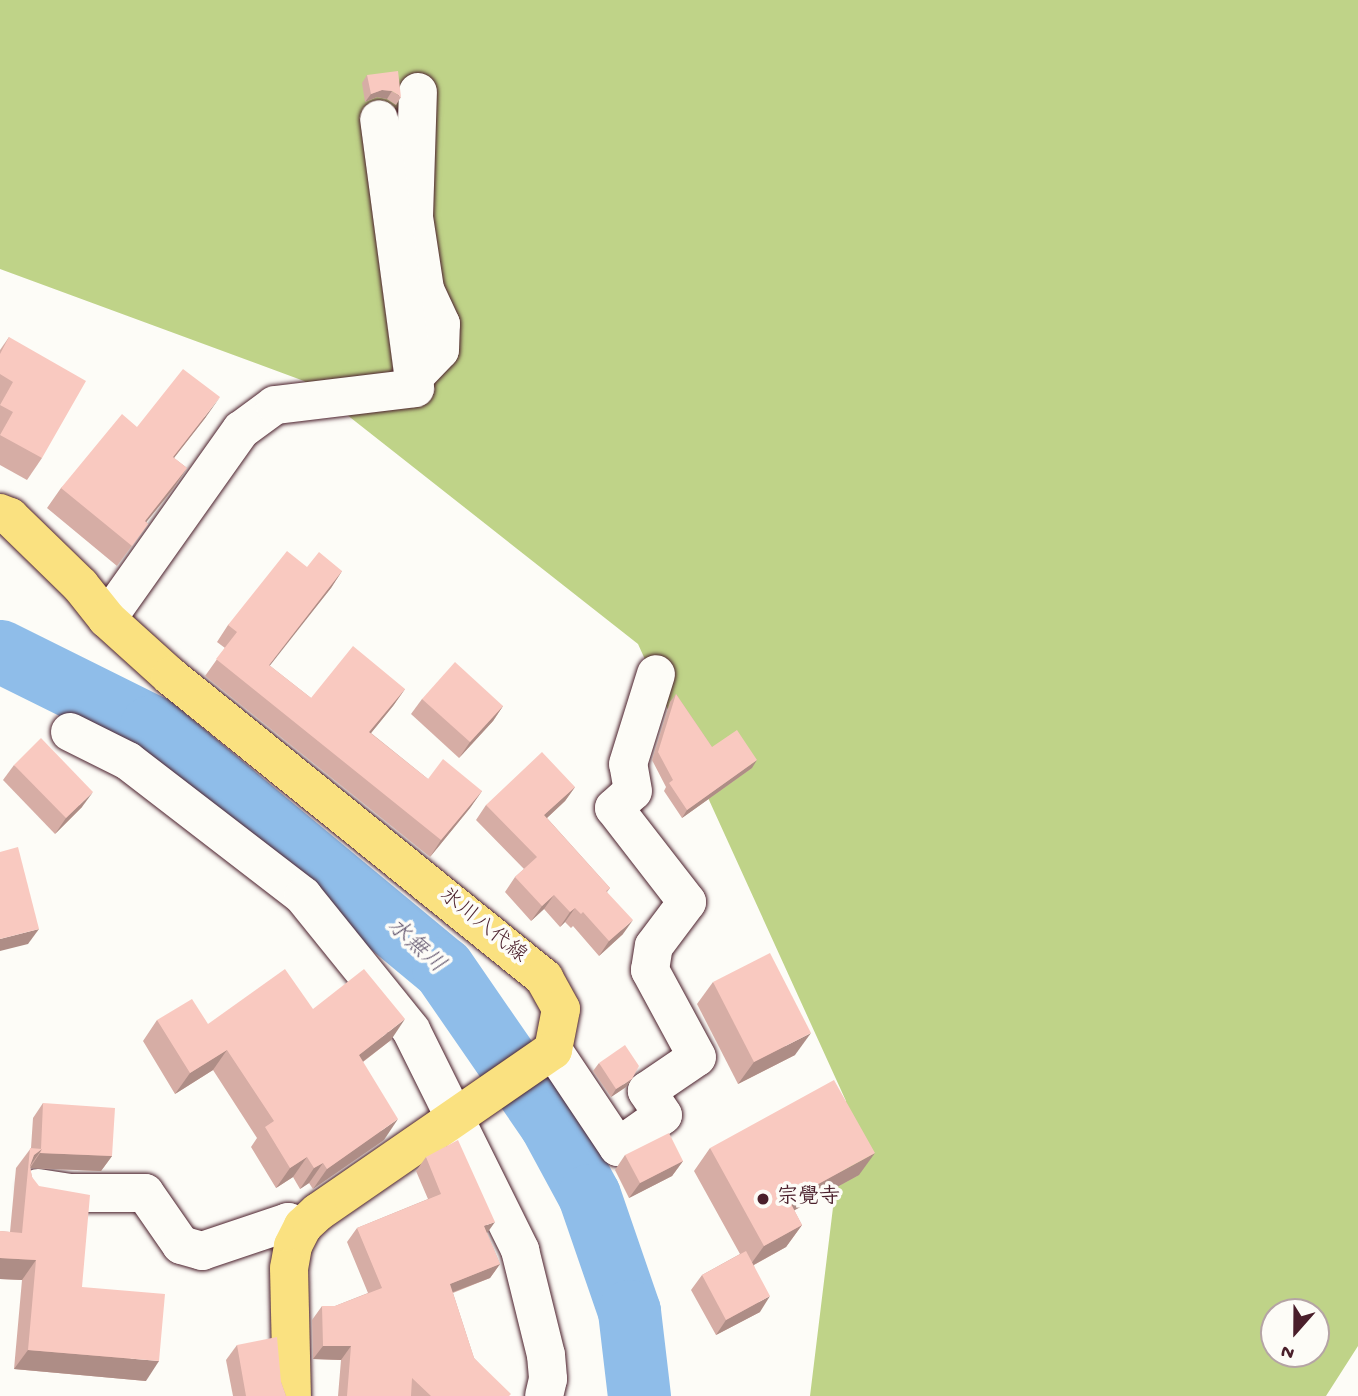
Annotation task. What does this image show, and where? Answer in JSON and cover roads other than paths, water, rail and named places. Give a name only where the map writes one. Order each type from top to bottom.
[{"type":"main road","name":"氷川八代線","points":[[0,513],[10,517],[80,584],[107,619],[170,676],[544,978],[561,1009],[546,1055]]},
{"type":"main road","points":[[292,1396],[289,1268],[293,1246],[303,1226],[318,1212],[546,1055]]},
{"type":"street","points":[[414,377],[440,351],[441,324],[425,289],[414,217],[418,92]]},
{"type":"street","points":[[107,619],[241,430],[275,405],[415,388],[379,119]]},
{"type":"street","points":[[546,1055],[618,1147],[663,1115],[647,1091],[697,1057],[650,970],[654,946],[687,902],[614,808],[633,791],[628,764],[656,674]]},
{"type":"street","points":[[70,732],[128,761],[303,896],[411,1030],[459,1116],[520,1250],[546,1355],[548,1379],[544,1396]]},
{"type":"street","points":[[38,1188],[69,1193],[145,1193],[181,1245],[202,1251],[288,1222],[303,1226]]},
{"type":"waterway","name":"水無川","points":[[0,651],[151,726],[443,968],[550,1123],[589,1195],[629,1311],[639,1396]]},
{"type":"place","name":"宗覺寺","points":[[763,1199]]}]
